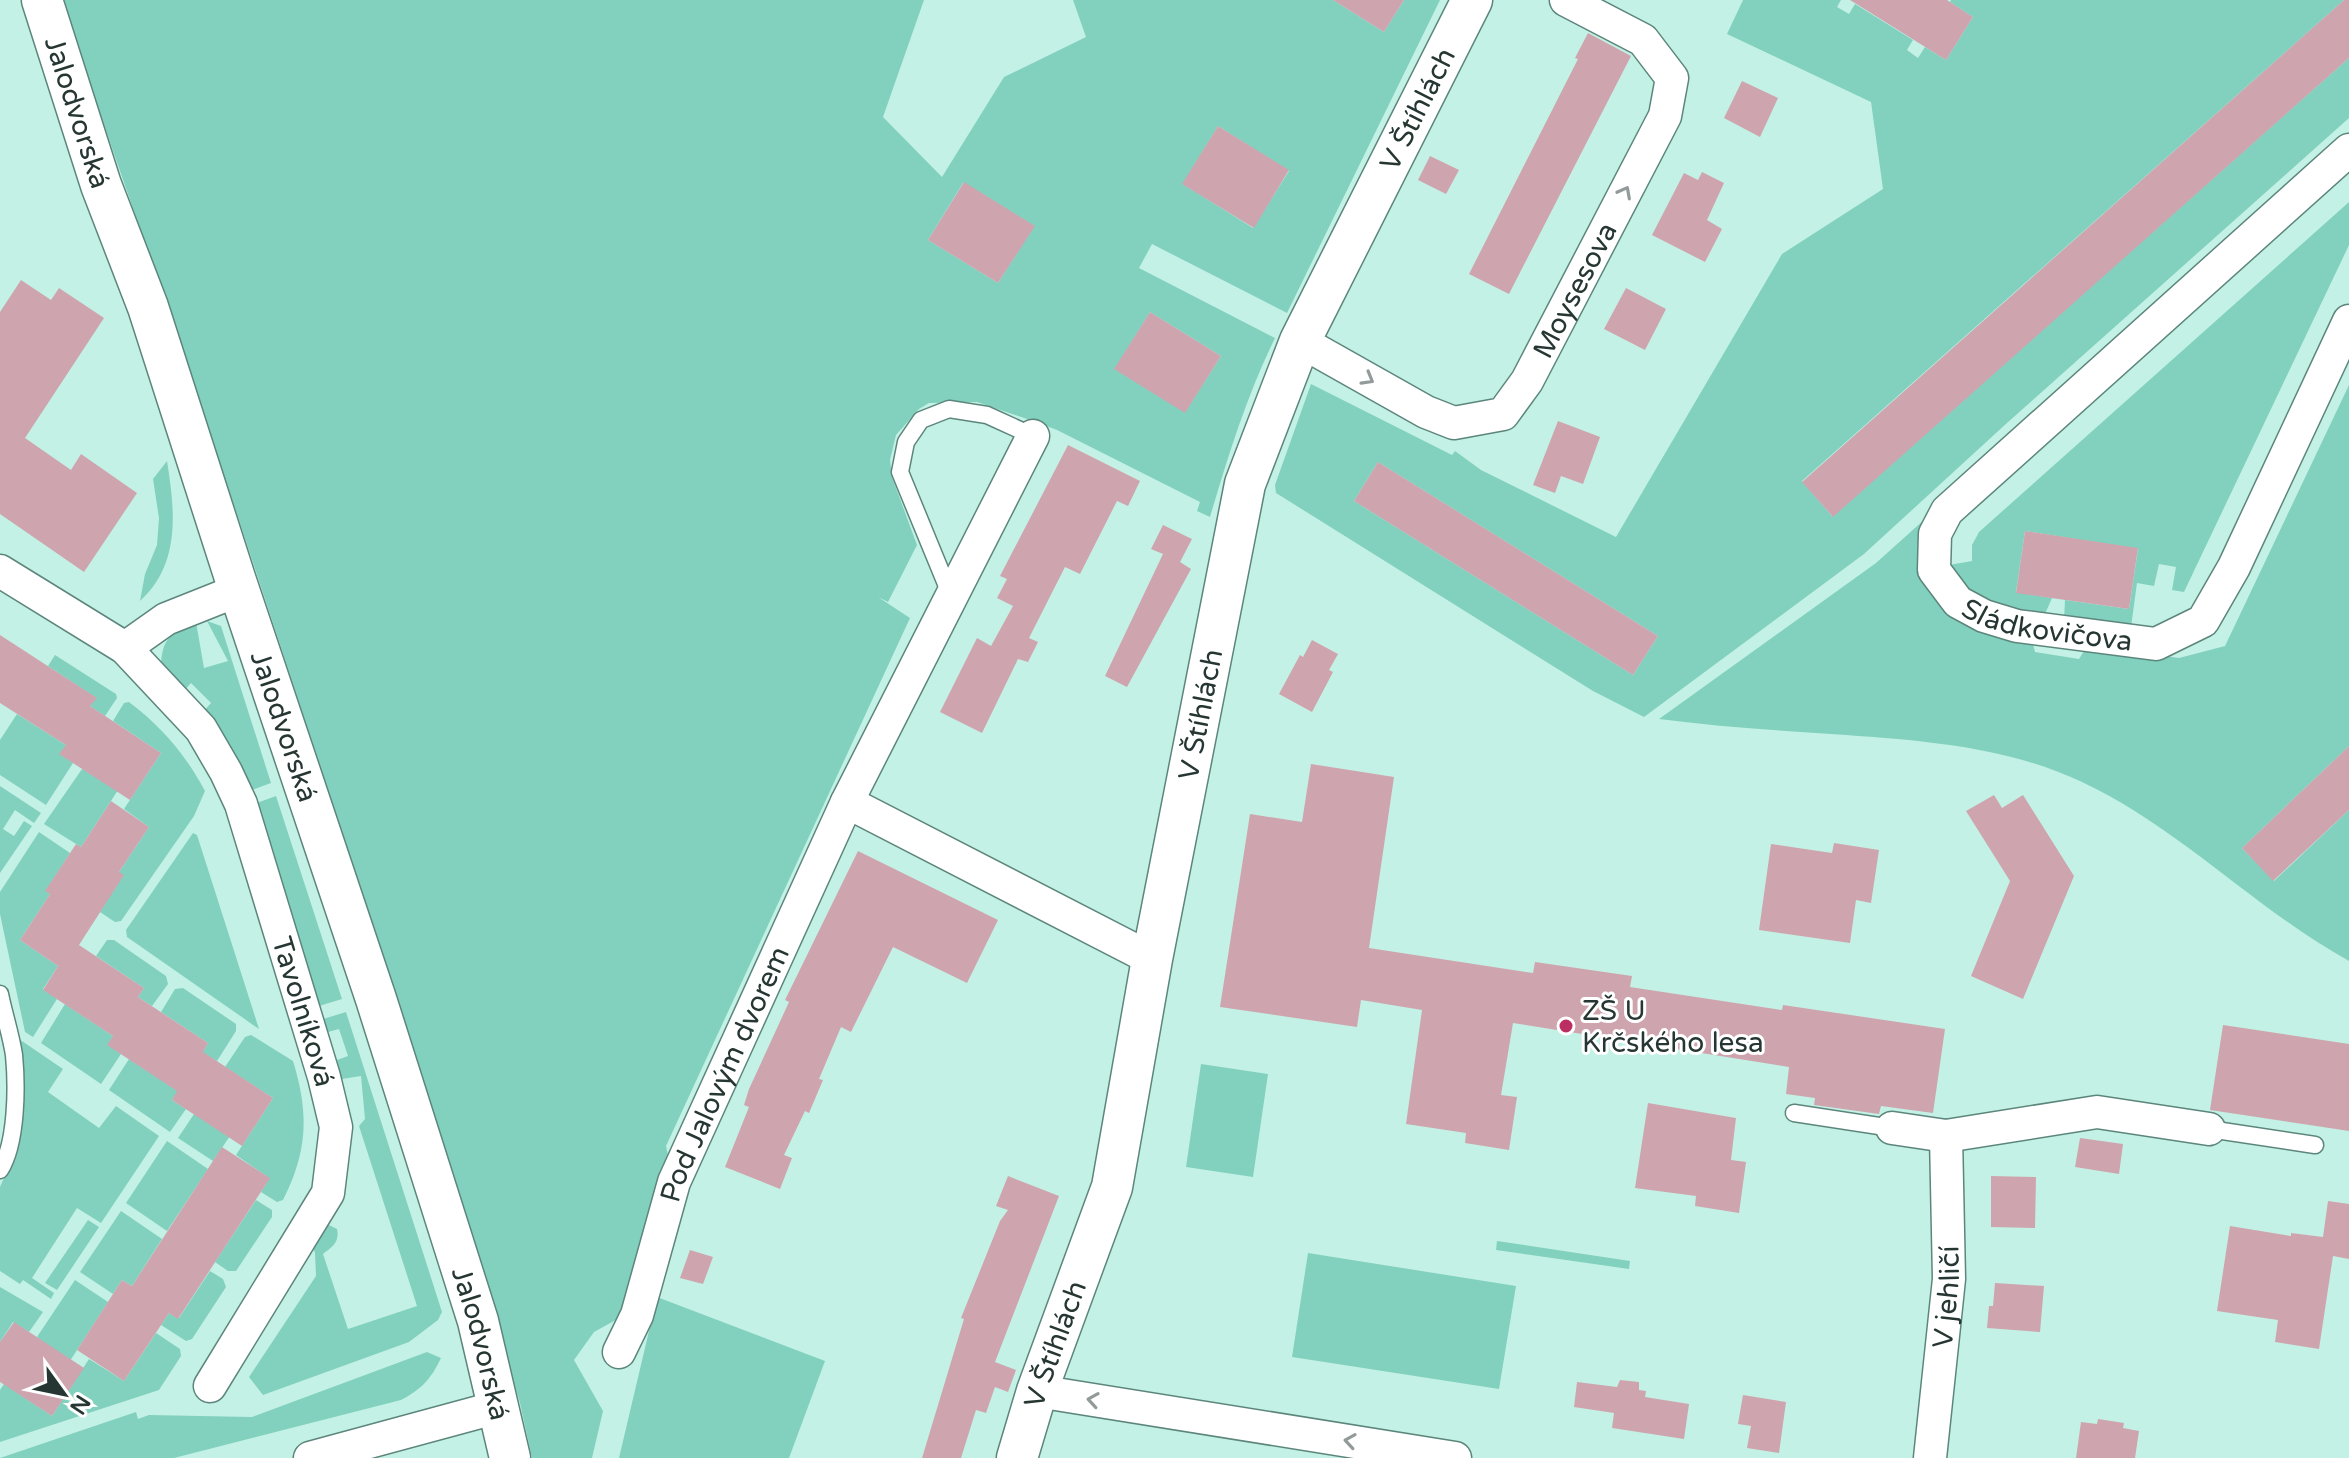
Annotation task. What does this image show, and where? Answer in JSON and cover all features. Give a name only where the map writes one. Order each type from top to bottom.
[{"type":"street","name":"Jalodvorská","points":[[42,0],[101,185],[148,307],[376,999],[474,1307],[510,1458]]},
{"type":"street","name":"V Štíhlách","points":[[1017,1458],[1037,1391],[1112,1187],[1152,959],[1245,484],[1300,341],[1472,0]]},
{"type":"street","name":"Moysesova","points":[[1300,341],[1426,412],[1454,423],[1503,414],[1527,381],[1665,116],[1672,78],[1643,40],[1566,0]]},
{"type":"street","name":"Sládkovičova","points":[[2349,150],[1947,511],[1935,534],[1934,570],[1958,602],[1984,616],[2017,626],[2156,644],[2203,621],[2234,567],[2349,321]]},
{"type":"street","name":"Pod Jalovým dvorem","points":[[619,1352],[637,1315],[674,1182],[847,802],[1033,436]]},
{"type":"street","name":"Tavolníková","points":[[0,571],[125,648],[201,729],[241,804],[336,1127],[328,1193],[210,1386]]},
{"type":"street","points":[[125,648],[166,619],[239,590]]},
{"type":"street","points":[[847,802],[1152,959]]},
{"type":"street","points":[[1892,1128],[1946,1136],[2097,1112],[2209,1129]]},
{"type":"street","name":"V jehličí","points":[[1930,1458],[1949,1279],[1946,1136]]},
{"type":"street","points":[[1037,1391],[1455,1458]]},
{"type":"street","points":[[310,1458],[498,1407]]},
{"type":"lane","points":[[951,597],[900,472],[906,442],[921,420],[949,409],[987,415],[1033,436]]},
{"type":"lane","points":[[0,994],[14,1054],[14,1122],[5,1163],[0,1170]]},
{"type":"lane","points":[[1794,1113],[1892,1128]]},
{"type":"lane","points":[[2209,1129],[2315,1145]]},
{"type":"green space","points":[[60,0],[924,0],[883,117],[942,177],[1004,77],[1086,37],[1073,0],[1333,0],[1384,32],[1404,0],[1440,0],[1287,313],[1152,244],[1139,268],[1275,338],[1247,404],[1210,517],[1197,511],[1200,502],[1057,430],[977,402],[929,403],[919,409],[896,435],[890,460],[892,477],[917,545],[888,602],[878,597],[910,618],[666,1146],[674,1182],[632,1311],[594,1332],[574,1360],[603,1411],[592,1458],[532,1458],[520,1403],[355,874]],"holes":[[[1218,126],[1289,171],[1253,228],[1183,184]],[[963,183],[1034,226],[998,283],[928,240]],[[1150,312],[1221,356],[1185,412],[1115,369]]]},
{"type":"green space","points":[[1743,0],[1841,0],[1837,7],[1849,14],[1855,4],[1913,40],[1907,50],[1918,58],[1925,47],[1946,60],[1973,17],[1951,0],[2344,0],[1802,481],[1832,516],[2349,58],[2349,118],[1864,554],[1644,717],[1593,691],[1276,493],[1275,485],[1311,384],[1452,455],[1455,451],[1481,470],[1616,537],[1782,254],[1883,189],[1871,102],[1727,34]],"holes":[[[1378,462],[1658,636],[1633,675],[1354,501]]]},
{"type":"green space","points":[[2349,202],[2349,245],[2184,592],[2172,590],[2176,567],[2159,564],[2154,586],[2137,583],[2131,627],[2064,620],[2065,600],[2129,609],[2138,549],[2025,531],[2016,592],[2052,598],[2045,614],[1986,605],[1967,593],[1949,565],[1972,561],[1972,545],[1979,532]]},
{"type":"green space","points":[[2349,385],[2349,746],[2242,848],[2274,881],[2349,810],[2349,961],[2281,918],[2152,822],[2118,801],[2054,770],[1996,753],[1937,743],[1659,719],[1876,563],[1935,510],[1922,552],[2033,644],[2035,652],[2079,659],[2084,651],[2095,647],[2179,658],[2225,646]]},
{"type":"green space","points":[[167,461],[173,517],[169,553],[163,570],[140,601],[145,574],[157,545],[159,518],[153,479]]},
{"type":"green space","points":[[207,621],[221,626],[271,783],[249,791],[203,712],[211,703],[191,683],[183,692],[161,670],[168,639],[196,622],[204,668],[228,661]]},
{"type":"green space","points":[[55,655],[116,694],[117,698],[105,716],[90,706],[96,698],[48,666]]},
{"type":"green space","points":[[129,702],[172,742],[205,791],[194,816],[121,921],[115,922],[100,912],[119,872],[149,827],[124,809],[161,753],[113,721],[124,703]]},
{"type":"green space","points":[[17,714],[66,745],[73,763],[46,805],[0,775],[0,740]]},
{"type":"green space","points":[[82,769],[120,787],[81,847],[44,824]]},
{"type":"green space","points":[[0,786],[41,813],[34,823],[15,810],[3,829],[14,836],[24,821],[32,826],[0,873]]},
{"type":"green space","points":[[276,796],[342,999],[319,1006],[254,804]]},
{"type":"green space","points":[[39,832],[70,853],[46,891],[50,894],[20,940],[58,966],[43,989],[57,999],[33,1037],[25,1032],[0,914],[0,892]]},
{"type":"green space","points":[[193,833],[197,835],[259,1029],[127,937],[126,930]]},
{"type":"green space","points":[[107,940],[114,940],[166,976],[168,984],[152,1006],[138,997],[144,988],[96,956]]},
{"type":"green space","points":[[183,988],[236,1024],[236,1031],[217,1061],[202,1053],[208,1043],[161,1012],[175,989]]},
{"type":"green space","points":[[65,1004],[113,1036],[121,1054],[101,1084],[41,1043]]},
{"type":"green space","points":[[346,1012],[442,1312],[438,1320],[409,1342],[263,1395],[249,1377],[316,1276],[311,1241],[325,1223],[337,1229],[336,1241],[323,1254],[348,1329],[417,1306],[359,1126],[365,1119],[361,1076],[342,1079],[337,1060],[348,1056],[339,1029],[328,1032],[323,1019]]},
{"type":"green space","points":[[251,1035],[293,1061],[302,1098],[303,1132],[297,1165],[283,1200],[277,1202],[261,1192],[269,1178],[236,1155],[273,1098],[225,1067],[245,1037]]},
{"type":"green space","points":[[16,1037],[63,1069],[48,1092],[99,1128],[116,1106],[159,1136],[101,1223],[77,1208],[32,1278],[54,1293],[51,1299],[23,1280],[20,1284],[0,1271],[0,1187],[17,1148],[23,1113],[24,1084]]},
{"type":"green space","points":[[129,1059],[178,1091],[172,1100],[186,1109],[170,1132],[109,1090]]},
{"type":"green space","points":[[1201,1064],[1268,1074],[1253,1177],[1186,1167]]},
{"type":"green space","points":[[194,1114],[232,1133],[213,1161],[178,1138]]},
{"type":"green space","points":[[167,1141],[208,1169],[167,1231],[126,1203]]},
{"type":"green space","points":[[256,1200],[272,1210],[272,1217],[236,1271],[228,1271],[215,1262]]},
{"type":"green space","points":[[121,1211],[162,1239],[132,1286],[122,1280],[113,1294],[80,1272]]},
{"type":"green space","points":[[88,1220],[99,1227],[57,1290],[45,1283]]},
{"type":"green space","points":[[1497,1241],[1630,1261],[1629,1269],[1496,1250]]},
{"type":"green space","points":[[1308,1253],[1516,1286],[1499,1389],[1292,1357]]},
{"type":"green space","points":[[210,1271],[223,1279],[226,1287],[192,1339],[186,1341],[161,1325],[169,1313],[179,1318]]},
{"type":"green space","points":[[75,1280],[108,1302],[68,1364],[37,1337]]},
{"type":"green space","points":[[0,1287],[43,1312],[29,1332],[13,1322],[0,1342]]},
{"type":"green space","points":[[657,1297],[825,1361],[789,1458],[619,1458]]},
{"type":"green space","points":[[156,1333],[180,1349],[181,1356],[159,1390],[0,1442],[0,1390],[4,1384],[52,1416],[89,1359],[124,1381]]},
{"type":"green space","points":[[427,1352],[441,1358],[429,1378],[401,1400],[174,1458],[0,1458],[136,1412],[138,1419],[149,1415],[252,1417]]},
{"type":"building","points":[[1333,0],[1404,0],[1384,32]]},
{"type":"building","points":[[1850,0],[1947,0],[1973,17],[1946,60]]},
{"type":"building","points":[[2344,0],[2349,0],[2349,58],[1833,517],[1802,482]]},
{"type":"building","points":[[1588,33],[1631,56],[1509,294],[1469,274],[1578,59],[1575,58]]},
{"type":"building","points":[[1742,81],[1778,98],[1760,137],[1724,118]]},
{"type":"building","points":[[1218,126],[1289,170],[1254,228],[1182,184]]},
{"type":"building","points":[[1430,156],[1459,170],[1446,194],[1418,180]]},
{"type":"building","points":[[1702,172],[1724,183],[1707,220],[1722,229],[1705,262],[1652,235],[1684,173],[1698,180]]},
{"type":"building","points":[[964,182],[1035,226],[998,283],[928,240]]},
{"type":"building","points":[[21,280],[51,300],[59,288],[104,318],[25,438],[71,470],[81,454],[137,493],[84,572],[0,514],[0,312]]},
{"type":"building","points":[[1626,288],[1666,309],[1645,350],[1604,329]]},
{"type":"building","points":[[1150,312],[1221,356],[1185,413],[1114,369]]},
{"type":"building","points":[[1558,421],[1600,437],[1583,484],[1561,476],[1555,493],[1533,485]]},
{"type":"building","points":[[1068,445],[1140,481],[1128,506],[1117,501],[1080,574],[1065,567],[1029,638],[1038,642],[1028,662],[1018,659],[982,733],[940,712],[977,638],[991,646],[1013,606],[997,598],[1007,579],[1000,576]]},
{"type":"building","points":[[1378,462],[1658,636],[1633,675],[1354,501]]},
{"type":"building","points":[[1163,525],[1192,539],[1180,562],[1191,569],[1127,687],[1105,676],[1163,554],[1151,549]]},
{"type":"building","points":[[2025,531],[2138,548],[2129,609],[2016,593]]},
{"type":"building","points":[[0,635],[97,698],[90,706],[161,753],[130,800],[59,754],[66,745],[0,703]]},
{"type":"building","points":[[1312,640],[1338,654],[1329,670],[1333,672],[1312,712],[1279,694],[1300,655],[1303,657]]},
{"type":"building","points":[[2349,746],[2349,810],[2273,881],[2242,848]]},
{"type":"building","points":[[1311,764],[1394,777],[1369,948],[1533,973],[1535,962],[1632,976],[1630,987],[1782,1010],[1783,1005],[1945,1029],[1933,1113],[1881,1106],[1879,1114],[1814,1105],[1815,1098],[1786,1094],[1789,1067],[1513,1023],[1501,1095],[1517,1097],[1509,1150],[1465,1143],[1466,1133],[1406,1124],[1422,1010],[1361,1000],[1357,1027],[1220,1007],[1250,814],[1302,822]]},
{"type":"building","points":[[1994,795],[2002,808],[2023,795],[2074,876],[2023,999],[1971,976],[2010,881],[1966,811]]},
{"type":"building","points":[[111,801],[149,827],[119,872],[124,875],[79,945],[144,988],[138,997],[208,1043],[203,1052],[273,1098],[242,1146],[172,1100],[177,1091],[107,1045],[113,1036],[43,990],[58,966],[20,940],[50,894],[45,891],[76,844],[81,847]]},
{"type":"building","points":[[1834,843],[1879,850],[1871,903],[1856,900],[1850,943],[1759,930],[1771,844],[1832,853]]},
{"type":"building","points":[[858,851],[998,920],[967,983],[893,947],[851,1032],[841,1027],[819,1079],[823,1080],[809,1113],[805,1111],[784,1155],[792,1158],[780,1189],[725,1167],[749,1107],[744,1105],[749,1089],[789,1002],[785,1000]]},
{"type":"building","points":[[2223,1025],[2349,1044],[2349,1131],[2210,1110]]},
{"type":"building","points":[[1648,1103],[1736,1118],[1731,1160],[1746,1162],[1739,1213],[1695,1206],[1696,1196],[1635,1188]]},
{"type":"building","points":[[2080,1138],[2123,1144],[2119,1174],[2075,1167]]},
{"type":"building","points":[[222,1147],[270,1178],[178,1319],[169,1313],[124,1381],[77,1350],[122,1280],[132,1286]]},
{"type":"building","points":[[1008,1176],[1059,1196],[995,1362],[1016,1370],[1008,1392],[995,1387],[986,1413],[976,1410],[961,1458],[922,1458],[964,1319],[961,1318],[1000,1221],[1008,1210],[996,1206]]},
{"type":"building","points":[[1991,1176],[2036,1177],[2035,1228],[1991,1227]]},
{"type":"building","points":[[2328,1201],[2349,1204],[2349,1259],[2333,1256],[2319,1349],[2275,1342],[2278,1320],[2217,1311],[2230,1226],[2291,1236],[2291,1233],[2323,1237]]},
{"type":"building","points":[[690,1250],[713,1257],[703,1284],[680,1278]]},
{"type":"building","points":[[1995,1283],[2044,1286],[2040,1332],[1987,1328]]},
{"type":"building","points":[[14,1322],[84,1368],[52,1416],[0,1382],[0,1342]]},
{"type":"building","points":[[1620,1380],[1639,1382],[1639,1390],[1646,1391],[1645,1397],[1689,1404],[1684,1439],[1612,1428],[1614,1413],[1574,1407],[1577,1382],[1617,1387]]},
{"type":"building","points":[[1743,1395],[1786,1402],[1779,1453],[1747,1448],[1751,1426],[1738,1424]]},
{"type":"building","points":[[2098,1419],[2124,1423],[2123,1428],[2139,1431],[2135,1458],[2076,1458],[2081,1422],[2097,1424]]},
{"type":"place","name":"ZŠ U Krčského lesa","points":[[1566,1026]]}]
